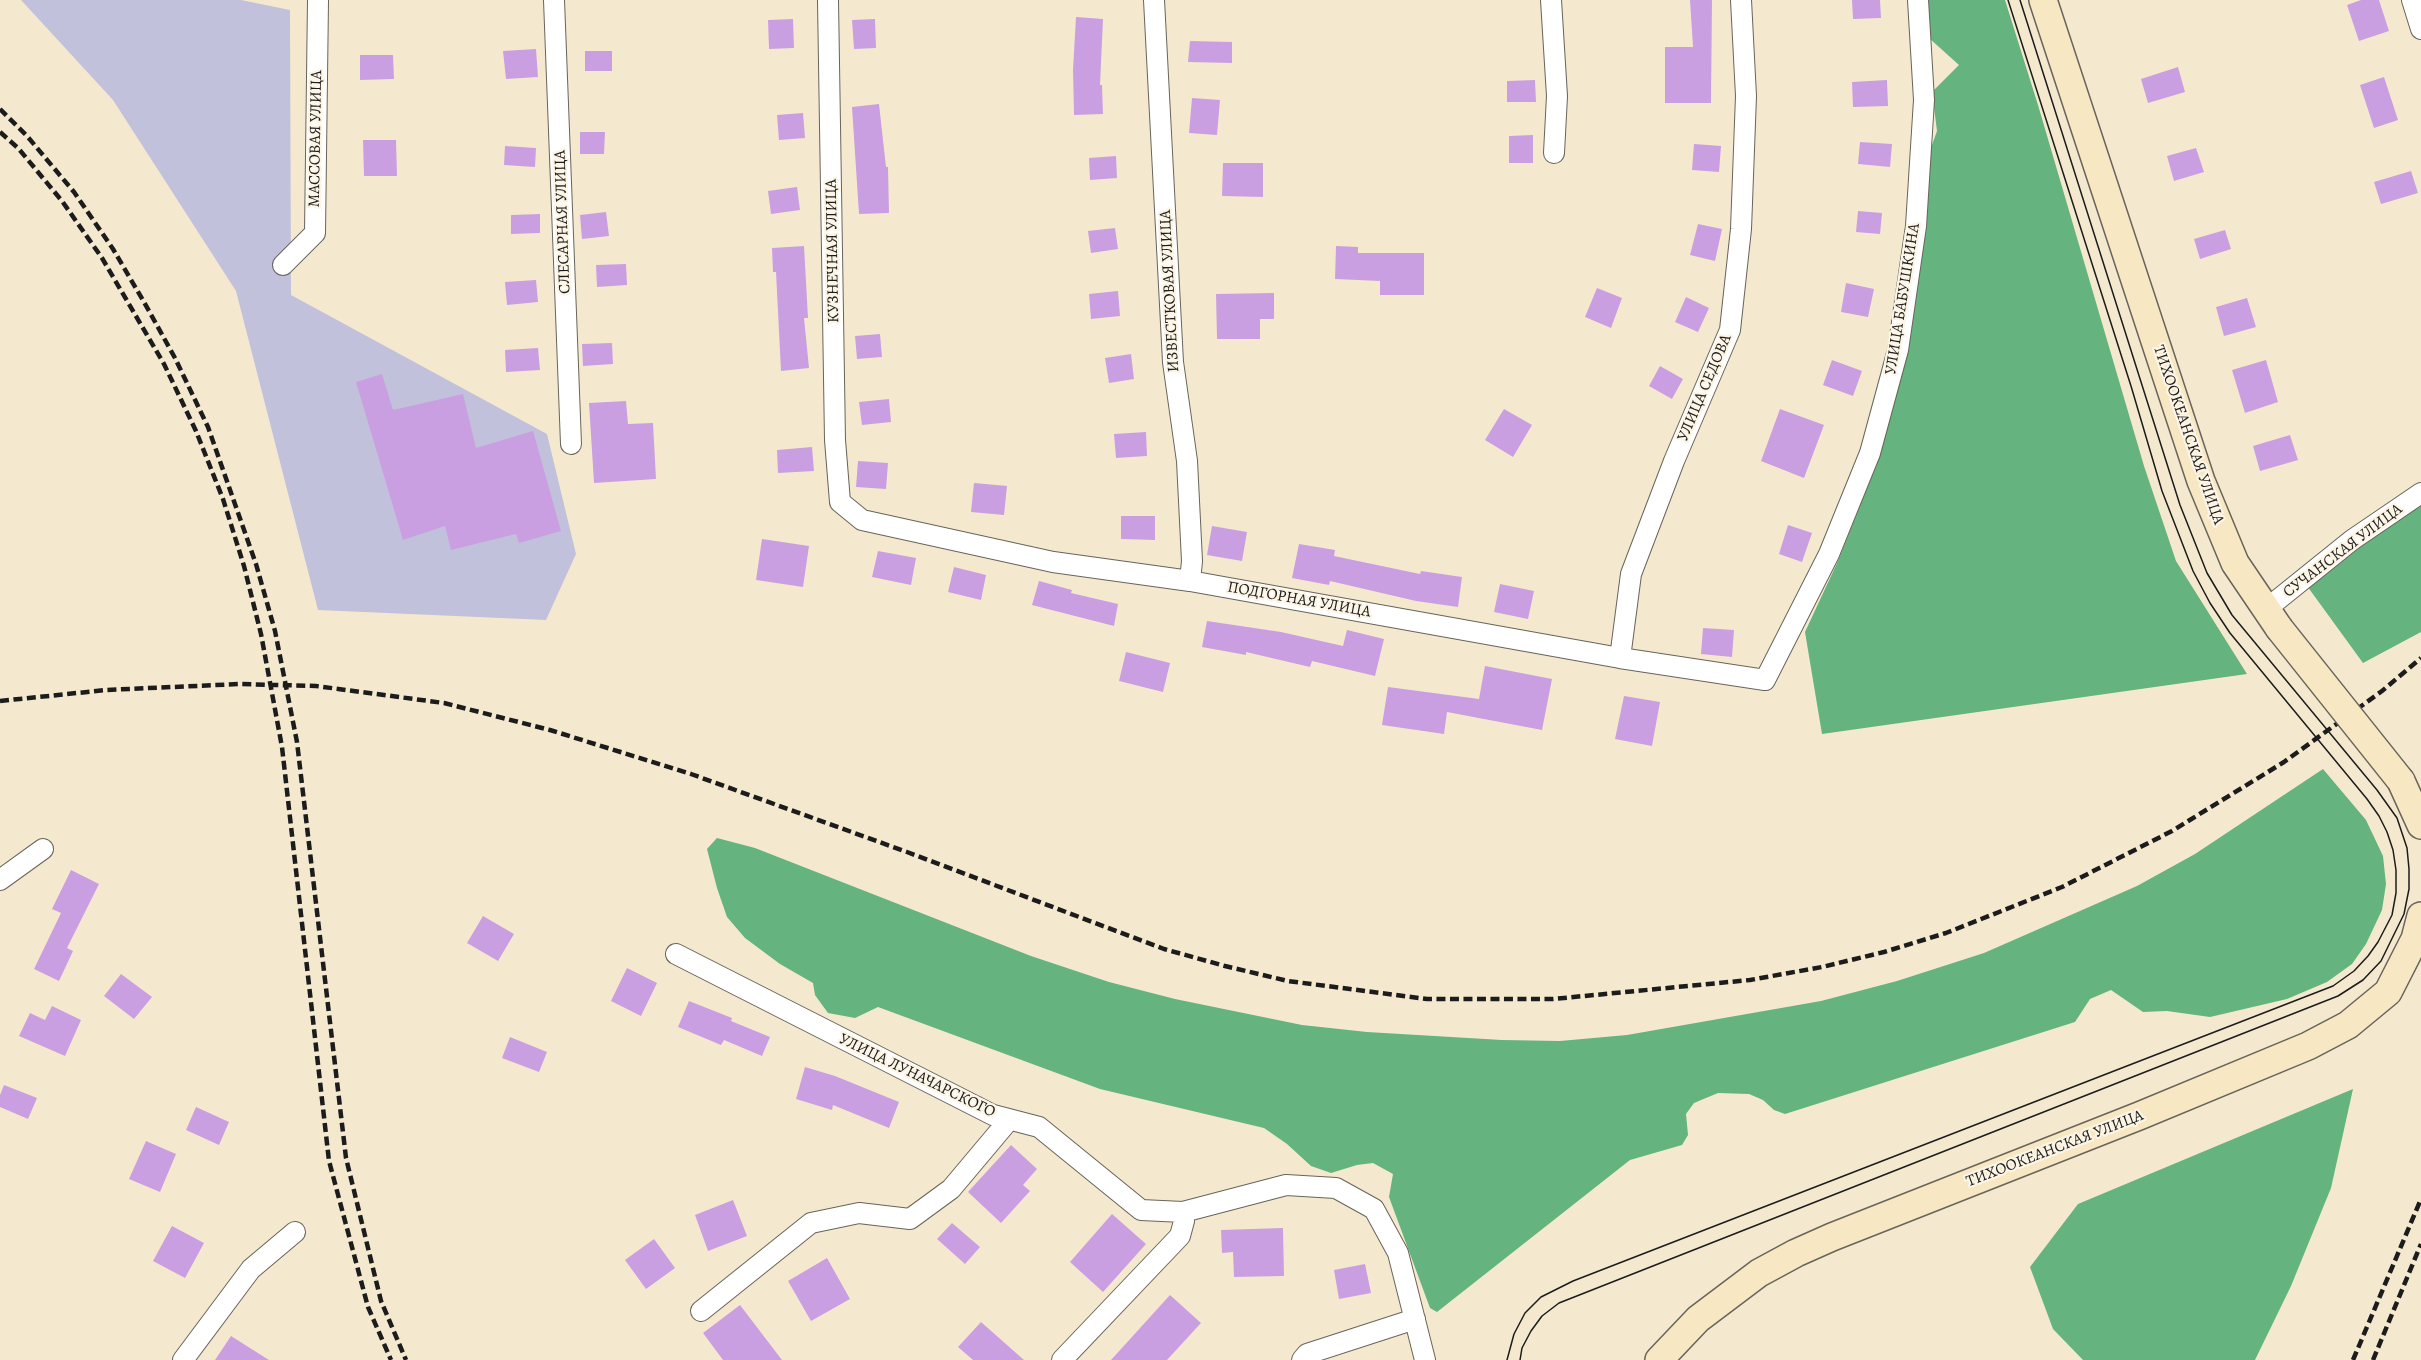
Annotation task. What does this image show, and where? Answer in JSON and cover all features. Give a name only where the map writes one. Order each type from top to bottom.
[{"type":"main road","name":"ТИХООКЕАНСКАЯ УЛИЦА","points":[[2043,0],[2201,481],[2235,563],[2272,619],[2401,782],[2421,825]]},
{"type":"main road","name":"ТИХООКЕАНСКАЯ УЛИЦА","points":[[1659,1360],[1698,1319],[1759,1274],[1832,1236],[2139,1116],[2308,1046],[2348,1025],[2388,992],[2415,939],[2421,916]]},
{"type":"street","name":"МАССОВАЯ УЛИЦА","points":[[283,265],[315,233],[318,0]]},
{"type":"street","name":"СЛЕСАРНАЯ УЛИЦА","points":[[554,0],[572,444]]},
{"type":"street","name":"КУЗНЕЧНАЯ УЛИЦА","points":[[828,0],[835,440],[840,502]]},
{"type":"street","name":"ИЗВЕСТКОВАЯ УЛИЦА","points":[[1154,0],[1173,362],[1187,461],[1192,561],[1190,581]]},
{"type":"street","points":[[1551,0],[1557,96],[1554,153]]},
{"type":"street","name":"УЛИЦА СЕДОВА","points":[[1620,658],[1631,574],[1674,461],[1730,330],[1741,230],[1746,107],[1741,0]]},
{"type":"street","name":"УЛИЦА БАБУШКИНА","points":[[1765,681],[1829,554],[1870,453],[1898,350],[1916,226],[1924,100],[1918,0]]},
{"type":"street","points":[[2412,0],[2421,29]]},
{"type":"street","name":"СУЧАНСКАЯ УЛИЦА","points":[[2272,619],[2352,540],[2421,493]]},
{"type":"street","name":"ПОДГОРНАЯ УЛИЦА","points":[[840,502],[862,520],[1053,562],[1190,581],[1620,658],[1765,681]]},
{"type":"street","points":[[0,880],[43,849]]},
{"type":"street","name":"УЛИЦА ЛУНАЧАРСКОГО","points":[[676,954],[993,1115],[1039,1127],[1141,1210],[1183,1212],[1286,1185],[1335,1188],[1374,1209],[1398,1253],[1425,1360]]},
{"type":"street","points":[[701,1311],[811,1223],[859,1213],[910,1219],[951,1189],[1009,1120]]},
{"type":"street","points":[[1062,1360],[1180,1236],[1184,1221],[1183,1212]]},
{"type":"street","points":[[183,1360],[251,1269],[295,1232]]},
{"type":"street","points":[[1302,1360],[1307,1354],[1415,1319]]},
{"type":"shaded area","points":[[21,0],[241,0],[290,10],[291,295],[547,434],[576,554],[546,620],[318,610],[236,291],[113,100]]},
{"type":"green space","points":[[1921,0],[2005,0],[2144,466],[2176,561],[2247,674],[1822,734],[1805,632],[1838,561],[1878,461],[1896,394],[1927,159],[1937,131],[1932,92],[1959,65],[1929,38]]},
{"type":"green space","points":[[2421,494],[2421,632],[2363,663],[2302,579]]},
{"type":"green space","points":[[2323,769],[2366,820],[2383,856],[2386,884],[2382,910],[2366,944],[2352,964],[2327,982],[2287,999],[2210,1017],[2167,1011],[2143,1012],[2111,990],[2090,999],[2075,1022],[1785,1114],[1774,1110],[1763,1100],[1749,1094],[1718,1093],[1694,1103],[1686,1114],[1688,1135],[1682,1145],[1630,1160],[1437,1312],[1430,1308],[1389,1197],[1393,1174],[1373,1163],[1331,1173],[1311,1166],[1287,1144],[1264,1128],[1100,1089],[878,1007],[855,1018],[828,1013],[815,995],[813,983],[780,964],[745,938],[727,917],[707,849],[717,838],[755,848],[1031,956],[1109,982],[1175,999],[1302,1025],[1367,1032],[1560,1041],[1627,1035],[1821,1001],[1897,981],[1984,953],[2137,886],[2195,854]]},
{"type":"green space","points":[[2353,1089],[2331,1188],[2291,1286],[2255,1360],[2083,1360],[2053,1329],[2030,1267],[2078,1204]]},
{"type":"building","points":[[1690,0],[1712,0],[1711,103],[1665,103],[1665,47],[1693,47]]},
{"type":"building","points":[[1852,0],[1880,0],[1881,18],[1853,19]]},
{"type":"building","points":[[2361,0],[2379,0],[2389,31],[2359,41],[2347,5]]},
{"type":"building","points":[[1076,17],[1103,19],[1100,85],[1102,85],[1103,114],[1074,115],[1073,70]]},
{"type":"building","points":[[793,19],[794,48],[769,49],[768,20]]},
{"type":"building","points":[[875,19],[876,48],[854,49],[852,20]]},
{"type":"building","points":[[1190,41],[1232,42],[1232,63],[1188,62]]},
{"type":"building","points":[[536,49],[538,77],[506,79],[503,51]]},
{"type":"building","points":[[585,51],[612,51],[612,71],[585,71]]},
{"type":"building","points":[[360,55],[393,55],[394,79],[360,80]]},
{"type":"building","points":[[2178,67],[2185,92],[2148,103],[2141,79]]},
{"type":"building","points":[[2384,77],[2398,120],[2374,128],[2360,85]]},
{"type":"building","points":[[1535,80],[1536,102],[1507,102],[1507,81]]},
{"type":"building","points":[[1887,80],[1888,106],[1853,107],[1852,82]]},
{"type":"building","points":[[1192,98],[1220,100],[1217,135],[1189,133]]},
{"type":"building","points":[[879,104],[886,167],[888,167],[889,213],[859,214],[852,107]]},
{"type":"building","points":[[803,113],[805,138],[779,140],[777,115]]},
{"type":"building","points":[[580,132],[605,132],[604,154],[580,154]]},
{"type":"building","points":[[1533,135],[1533,163],[1509,163],[1509,136]]},
{"type":"building","points":[[363,140],[396,140],[397,176],[364,176]]},
{"type":"building","points":[[1860,142],[1892,144],[1890,167],[1858,164]]},
{"type":"building","points":[[1694,144],[1721,146],[1719,172],[1692,170]]},
{"type":"building","points":[[505,146],[536,148],[535,167],[504,165]]},
{"type":"building","points":[[2196,148],[2204,172],[2174,181],[2167,156]]},
{"type":"building","points":[[1116,156],[1117,178],[1090,180],[1089,158]]},
{"type":"building","points":[[1223,163],[1263,163],[1263,197],[1222,196]]},
{"type":"building","points":[[2411,171],[2418,193],[2381,204],[2374,182]]},
{"type":"building","points":[[797,187],[800,210],[771,214],[768,191]]},
{"type":"building","points":[[1858,211],[1882,213],[1880,234],[1856,232]]},
{"type":"building","points":[[606,212],[609,236],[582,239],[580,215]]},
{"type":"building","points":[[540,214],[540,233],[511,234],[511,215]]},
{"type":"building","points":[[1698,224],[1722,229],[1715,261],[1690,255]]},
{"type":"building","points":[[1115,228],[1118,249],[1091,253],[1088,231]]},
{"type":"building","points":[[2225,230],[2231,249],[2200,259],[2194,239]]},
{"type":"building","points":[[804,246],[808,318],[804,318],[809,368],[781,371],[776,272],[773,272],[772,248]]},
{"type":"building","points":[[1336,246],[1358,247],[1358,253],[1424,253],[1424,295],[1380,295],[1380,281],[1335,279]]},
{"type":"building","points":[[626,264],[627,285],[597,287],[596,265]]},
{"type":"building","points":[[536,280],[538,302],[507,305],[505,282]]},
{"type":"building","points":[[1846,283],[1874,289],[1868,317],[1841,312]]},
{"type":"building","points":[[1597,288],[1622,298],[1611,328],[1585,317]]},
{"type":"building","points":[[1118,291],[1120,316],[1091,319],[1089,294]]},
{"type":"building","points":[[1274,293],[1274,319],[1260,319],[1260,339],[1217,339],[1216,294]]},
{"type":"building","points":[[1686,297],[1709,308],[1698,332],[1675,322]]},
{"type":"building","points":[[2247,298],[2256,327],[2224,336],[2216,307]]},
{"type":"building","points":[[880,334],[882,357],[857,359],[855,336]]},
{"type":"building","points":[[612,343],[613,364],[583,366],[582,344]]},
{"type":"building","points":[[538,348],[540,370],[506,372],[505,350]]},
{"type":"building","points":[[1131,354],[1134,379],[1109,383],[1105,358]]},
{"type":"building","points":[[1832,360],[1862,371],[1853,396],[1823,385]]},
{"type":"building","points":[[2266,360],[2278,402],[2245,413],[2232,370]]},
{"type":"building","points":[[1660,366],[1683,379],[1672,399],[1649,386]]},
{"type":"building","points":[[382,374],[393,410],[463,394],[476,448],[533,431],[561,531],[519,543],[516,534],[451,550],[445,526],[403,540],[356,382]]},
{"type":"building","points":[[889,399],[891,422],[862,425],[859,402]]},
{"type":"building","points":[[626,401],[628,424],[653,423],[656,479],[594,483],[589,403]]},
{"type":"building","points":[[1504,409],[1532,425],[1513,457],[1485,440]]},
{"type":"building","points":[[1780,409],[1824,425],[1804,478],[1761,461]]},
{"type":"building","points":[[1146,432],[1147,456],[1116,458],[1114,434]]},
{"type":"building","points":[[2290,435],[2298,460],[2260,471],[2253,446]]},
{"type":"building","points":[[812,447],[814,471],[778,473],[777,450]]},
{"type":"building","points":[[858,461],[888,463],[886,489],[856,487]]},
{"type":"building","points":[[974,483],[1007,486],[1004,515],[971,512]]},
{"type":"building","points":[[1121,516],[1155,516],[1155,540],[1121,539]]},
{"type":"building","points":[[1788,525],[1812,533],[1802,562],[1779,554]]},
{"type":"building","points":[[1212,526],[1247,532],[1242,561],[1207,555]]},
{"type":"building","points":[[762,539],[809,546],[803,587],[756,580]]},
{"type":"building","points":[[1299,544],[1335,550],[1334,556],[1420,574],[1421,571],[1462,577],[1458,607],[1416,601],[1330,581],[1329,585],[1292,578]]},
{"type":"building","points":[[878,551],[916,558],[911,585],[872,577]]},
{"type":"building","points":[[954,567],[986,575],[981,600],[948,592]]},
{"type":"building","points":[[1039,581],[1072,590],[1071,593],[1118,604],[1114,626],[1032,605]]},
{"type":"building","points":[[1500,584],[1534,591],[1528,619],[1494,612]]},
{"type":"building","points":[[1207,621],[1281,632],[1343,646],[1347,630],[1384,639],[1375,676],[1312,661],[1310,667],[1246,652],[1246,655],[1202,647]]},
{"type":"building","points":[[1703,628],[1734,630],[1732,657],[1701,654]]},
{"type":"building","points":[[1126,652],[1170,663],[1163,692],[1119,681]]},
{"type":"building","points":[[1485,666],[1552,679],[1542,730],[1447,712],[1444,734],[1382,725],[1388,687],[1479,699]]},
{"type":"building","points":[[1624,696],[1660,702],[1652,746],[1615,739]]},
{"type":"building","points":[[71,870],[99,884],[67,948],[73,951],[59,981],[34,969],[61,913],[52,909]]},
{"type":"building","points":[[483,916],[514,934],[498,961],[467,943]]},
{"type":"building","points":[[627,968],[657,983],[641,1016],[611,1001]]},
{"type":"building","points":[[121,974],[152,997],[134,1019],[104,996]]},
{"type":"building","points":[[689,1001],[732,1018],[731,1021],[770,1037],[762,1056],[724,1040],[721,1045],[678,1027]]},
{"type":"building","points":[[52,1006],[81,1020],[65,1056],[19,1036],[30,1013],[45,1020]]},
{"type":"building","points":[[510,1037],[547,1052],[539,1072],[502,1058]]},
{"type":"building","points":[[805,1067],[835,1076],[899,1102],[889,1128],[833,1105],[832,1110],[796,1099]]},
{"type":"building","points":[[4,1085],[37,1098],[28,1119],[0,1107],[0,1095]]},
{"type":"building","points":[[196,1107],[229,1122],[219,1145],[186,1130]]},
{"type":"building","points":[[146,1141],[176,1154],[160,1192],[129,1179]]},
{"type":"building","points":[[1011,1145],[1037,1169],[1023,1185],[1030,1191],[1001,1223],[968,1192]]},
{"type":"building","points":[[733,1200],[747,1236],[708,1251],[695,1215]]},
{"type":"building","points":[[1112,1214],[1146,1244],[1103,1292],[1070,1262]]},
{"type":"building","points":[[952,1223],[980,1247],[965,1264],[937,1239]]},
{"type":"building","points":[[172,1226],[204,1243],[185,1278],[153,1261]]},
{"type":"building","points":[[1283,1228],[1284,1276],[1234,1277],[1233,1252],[1222,1253],[1221,1230]]},
{"type":"building","points":[[654,1239],[675,1268],[646,1289],[625,1260]]},
{"type":"building","points":[[827,1258],[850,1299],[811,1321],[788,1281]]},
{"type":"building","points":[[1365,1264],[1371,1293],[1339,1299],[1334,1270]]},
{"type":"building","points":[[1170,1295],[1201,1323],[1167,1360],[1111,1360]]},
{"type":"building","points":[[740,1305],[782,1360],[723,1360],[703,1333]]},
{"type":"building","points":[[981,1322],[1024,1360],[973,1360],[958,1347]]},
{"type":"building","points":[[231,1336],[269,1360],[215,1360]]},
{"type":"tram line","points":[[1507,1360],[1514,1334],[1525,1313],[1541,1297],[1573,1281],[2333,986],[2354,971],[2368,956],[2392,915],[2396,893],[2396,870],[2393,850],[2379,816],[2230,633],[2210,603],[2193,571],[2162,491],[2131,386],[2008,0]]},
{"type":"tram line","points":[[1520,1360],[1522,1348],[1531,1331],[1542,1316],[1559,1303],[2338,996],[2363,980],[2381,961],[2404,914],[2409,889],[2409,869],[2407,848],[2397,818],[2377,790],[2232,615],[2207,573],[2180,505],[2020,0]]},
{"type":"railway","points":[[0,109],[27,136],[74,192],[113,249],[144,302],[175,358],[208,427],[256,564],[275,631],[297,742],[346,1158],[381,1301],[406,1360]]},
{"type":"railway","points":[[0,132],[18,148],[62,201],[102,258],[164,364],[196,431],[223,499],[244,566],[261,634],[282,747],[329,1161],[368,1307],[391,1360]]},
{"type":"railway","points":[[0,701],[106,690],[239,684],[316,686],[444,703],[550,730],[691,774],[1164,949],[1225,966],[1288,981],[1427,999],[1553,999],[1750,980],[1822,967],[1884,952],[1946,933],[2062,887],[2172,831],[2284,762],[2382,691],[2421,658]]},
{"type":"railway","points":[[2353,1360],[2421,1199]]},
{"type":"railway","points":[[2373,1360],[2421,1244]]}]
